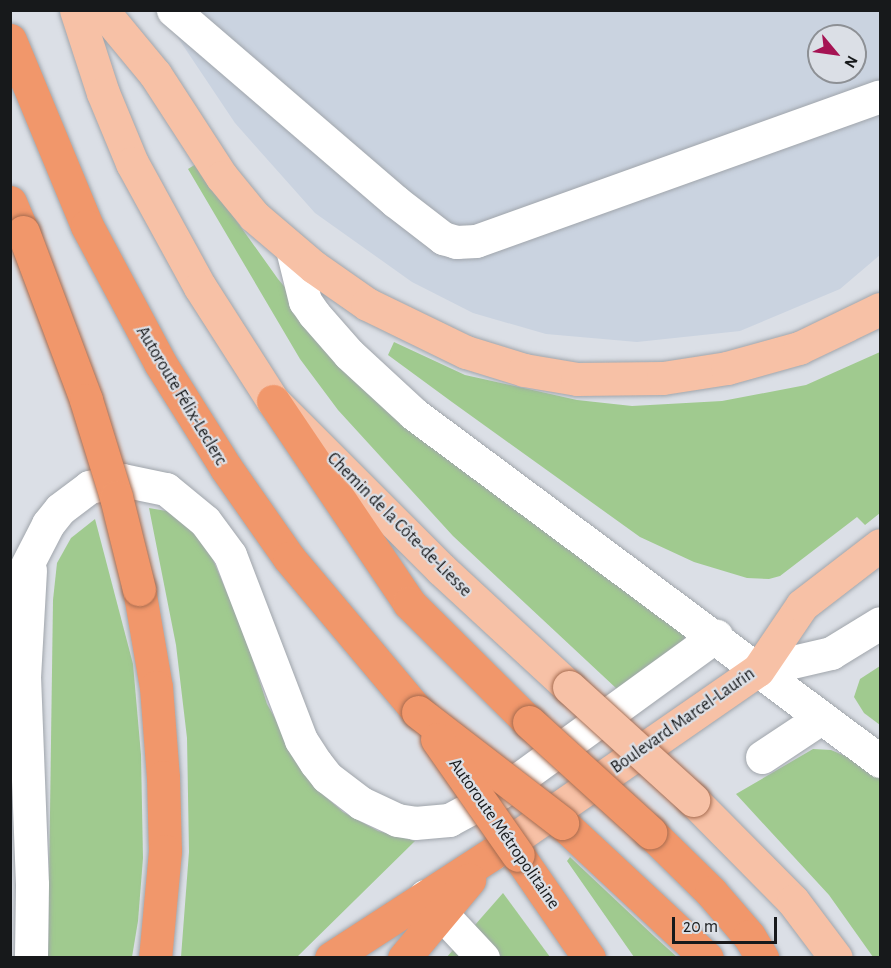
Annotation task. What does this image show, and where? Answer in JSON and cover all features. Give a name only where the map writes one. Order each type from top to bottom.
[{"type":"highway","name":"Autoroute Félix-Leclerc","points":[[10,40],[75,200],[160,363],[226,468],[289,558],[418,712]]},
{"type":"highway","points":[[10,202],[86,400],[139,589],[156,687],[164,777],[165,851],[155,957]]},
{"type":"highway","points":[[273,401],[409,603],[529,722],[650,832],[711,892],[749,936],[762,957]]},
{"type":"highway","points":[[418,712],[562,823],[707,957]]},
{"type":"highway","name":"Autoroute Métropolitaine","points":[[418,712],[589,957]]},
{"type":"highway","points":[[331,957],[433,904],[492,854]]},
{"type":"highway","points":[[404,957],[433,904]]},
{"type":"main road","name":"Chemin de la Côte-de-Liesse","points":[[76,10],[103,93],[132,163],[200,287],[273,401],[441,569],[693,800],[793,901],[836,957]]},
{"type":"main road","points":[[102,10],[155,74],[238,198],[292,249],[367,304],[443,343],[497,363],[577,379],[629,380],[727,368],[799,348],[880,309]]},
{"type":"main road","name":"Boulevard Marcel-Laurin","points":[[492,854],[758,670],[802,605],[880,545]]},
{"type":"street","points":[[173,10],[395,201],[442,238],[456,242],[476,241],[880,96]]},
{"type":"street","points":[[292,249],[305,301],[372,376],[414,414],[716,636],[880,761]]},
{"type":"street","points":[[25,645],[11,598],[39,543],[60,509],[102,482],[147,482],[177,496],[205,521],[230,555],[301,740],[327,777],[361,803],[397,820],[415,823],[449,820],[501,792],[716,636]]},
{"type":"street","points":[[30,957],[25,645],[28,590],[39,543]]},
{"type":"street","points":[[758,670],[831,653],[880,623]]},
{"type":"street","points":[[762,757],[822,718]]},
{"type":"street","points":[[433,904],[483,957]]},
{"type":"shaded area","points":[[160,11],[880,11],[880,255],[840,289],[740,331],[637,342],[546,334],[473,313],[412,282],[315,213],[235,123]]},
{"type":"green space","points":[[196,164],[278,279],[332,343],[686,633],[684,640],[617,689],[453,536],[338,410],[300,359],[188,169]]},
{"type":"green space","points":[[394,342],[465,375],[577,400],[632,406],[722,401],[806,385],[880,352],[880,513],[865,525],[857,517],[780,576],[769,579],[747,578],[694,562],[640,537],[452,402],[388,355]]},
{"type":"green space","points":[[149,508],[172,512],[202,534],[244,633],[267,704],[313,786],[343,812],[378,831],[415,841],[297,957],[181,957],[189,852],[187,738],[176,645]]},
{"type":"green space","points":[[95,519],[133,664],[141,755],[143,858],[138,921],[132,957],[48,957],[53,600],[57,563],[71,538]]},
{"type":"green space","points":[[880,666],[880,725],[864,713],[854,697],[860,679]]},
{"type":"green space","points":[[813,749],[831,750],[850,758],[880,779],[880,957],[873,957],[829,895],[736,794]]},
{"type":"green space","points":[[570,857],[677,957],[634,957],[567,861]]},
{"type":"green space","points":[[503,893],[550,957],[446,958]]}]
